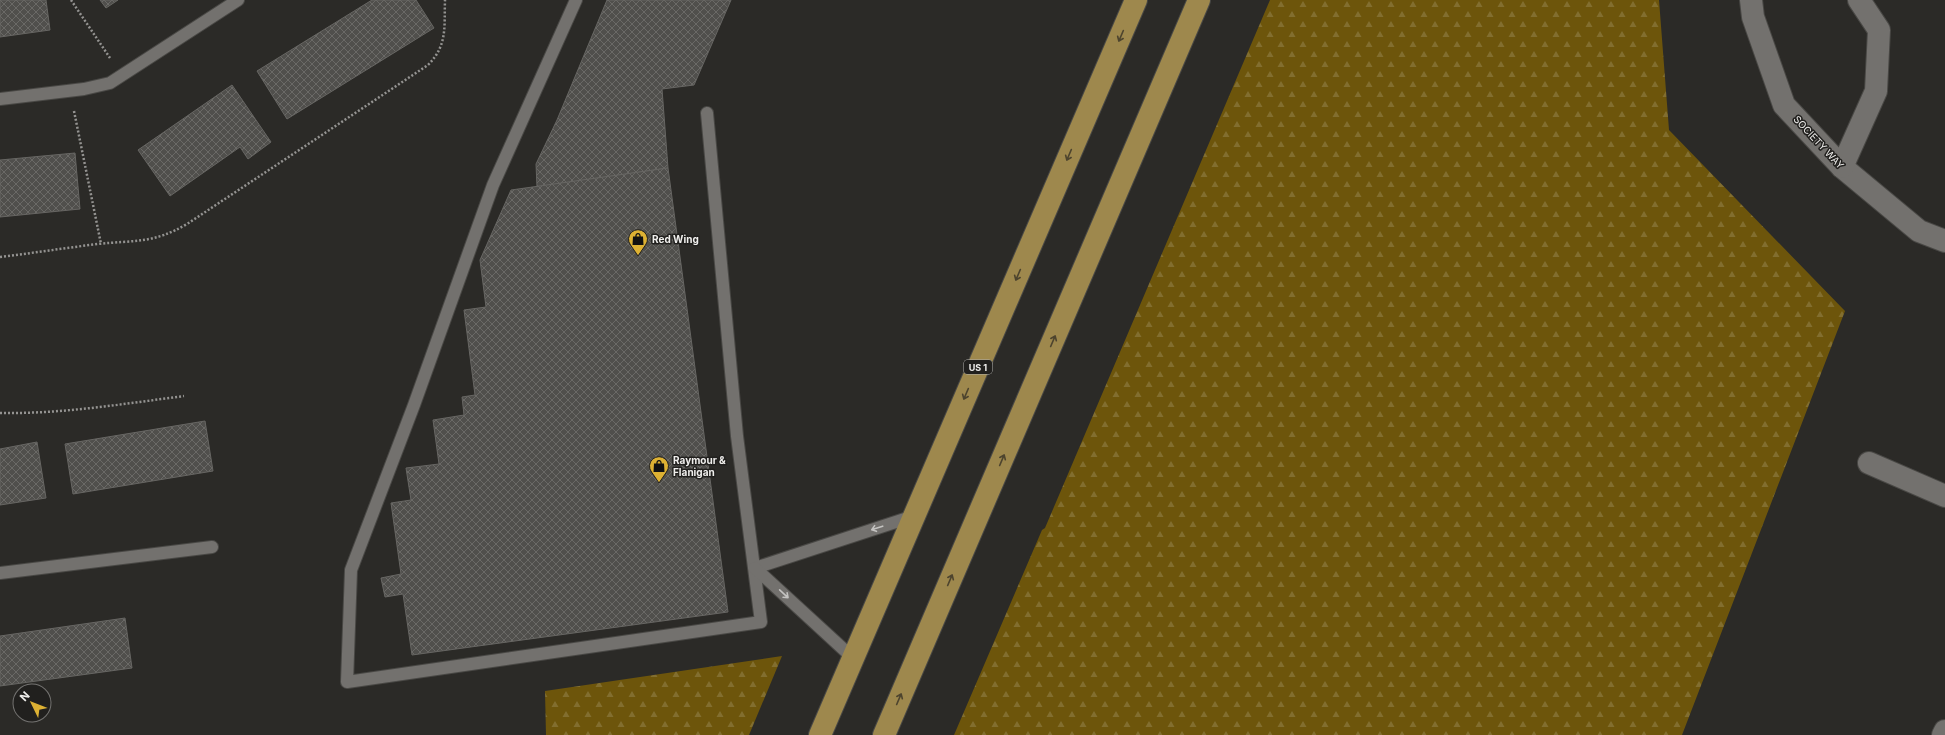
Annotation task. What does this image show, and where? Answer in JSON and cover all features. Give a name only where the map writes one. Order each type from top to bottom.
[{"type":"highway","name":"US 1","points":[[820,735],[1136,0]]},
{"type":"highway","points":[[884,735],[1199,0]]},
{"type":"street","name":"SOCIETY WAY","points":[[1751,0],[1753,17],[1784,105],[1842,167],[1919,231],[1945,241]]},
{"type":"street","points":[[1842,167],[1876,91],[1879,30],[1859,0]]},
{"type":"street","points":[[1869,464],[1945,496]]},
{"type":"street","points":[[1943,735],[1945,731]]},
{"type":"lane","points":[[0,99],[97,87],[122,76],[238,0]]},
{"type":"lane","points":[[576,0],[493,185],[417,398],[351,570],[347,682],[761,622],[737,436],[707,113]]},
{"type":"lane","points":[[755,568],[914,516]]},
{"type":"lane","points":[[0,573],[212,547]]},
{"type":"lane","points":[[755,568],[853,658]]},
{"type":"path","points":[[71,0],[122,76]]},
{"type":"path","points":[[0,258],[101,244],[146,240],[175,231],[419,73],[436,58],[441,50],[443,41],[445,0]]},
{"type":"path","points":[[70,91],[101,244]]},
{"type":"path","points":[[0,413],[35,414],[72,411],[184,396]]},
{"type":"green space","points":[[1270,0],[1659,0],[1669,130],[1845,311],[1682,735],[954,735],[1042,530],[1045,528]]},
{"type":"green space","points":[[782,656],[749,735],[546,735],[545,691]]},
{"type":"building","points":[[0,0],[46,0],[50,30],[0,37]]},
{"type":"building","points":[[100,0],[118,0],[106,8]]},
{"type":"building","points":[[372,0],[416,0],[434,28],[287,119],[257,71]]},
{"type":"building","points":[[607,0],[731,0],[694,85],[662,89],[668,168],[537,187],[536,164],[557,120]]},
{"type":"building","points":[[232,85],[271,142],[248,159],[240,147],[170,196],[138,150]]},
{"type":"building","points":[[75,153],[80,209],[0,217],[0,160]]},
{"type":"building","points":[[668,168],[728,612],[412,655],[403,594],[385,597],[381,578],[401,574],[391,503],[411,500],[406,468],[439,464],[433,420],[464,415],[462,397],[475,395],[464,310],[486,307],[480,260],[511,190]]},
{"type":"building","points":[[205,421],[213,471],[73,494],[65,444]]},
{"type":"building","points":[[37,442],[46,498],[0,505],[0,449]]},
{"type":"building","points":[[125,618],[132,668],[22,683],[12,683],[12,684],[0,686],[0,636]]},
{"type":"place","name":"Red Wing","points":[[638,256]]},
{"type":"place","name":"Raymour & Flanigan","points":[[659,483]]}]
